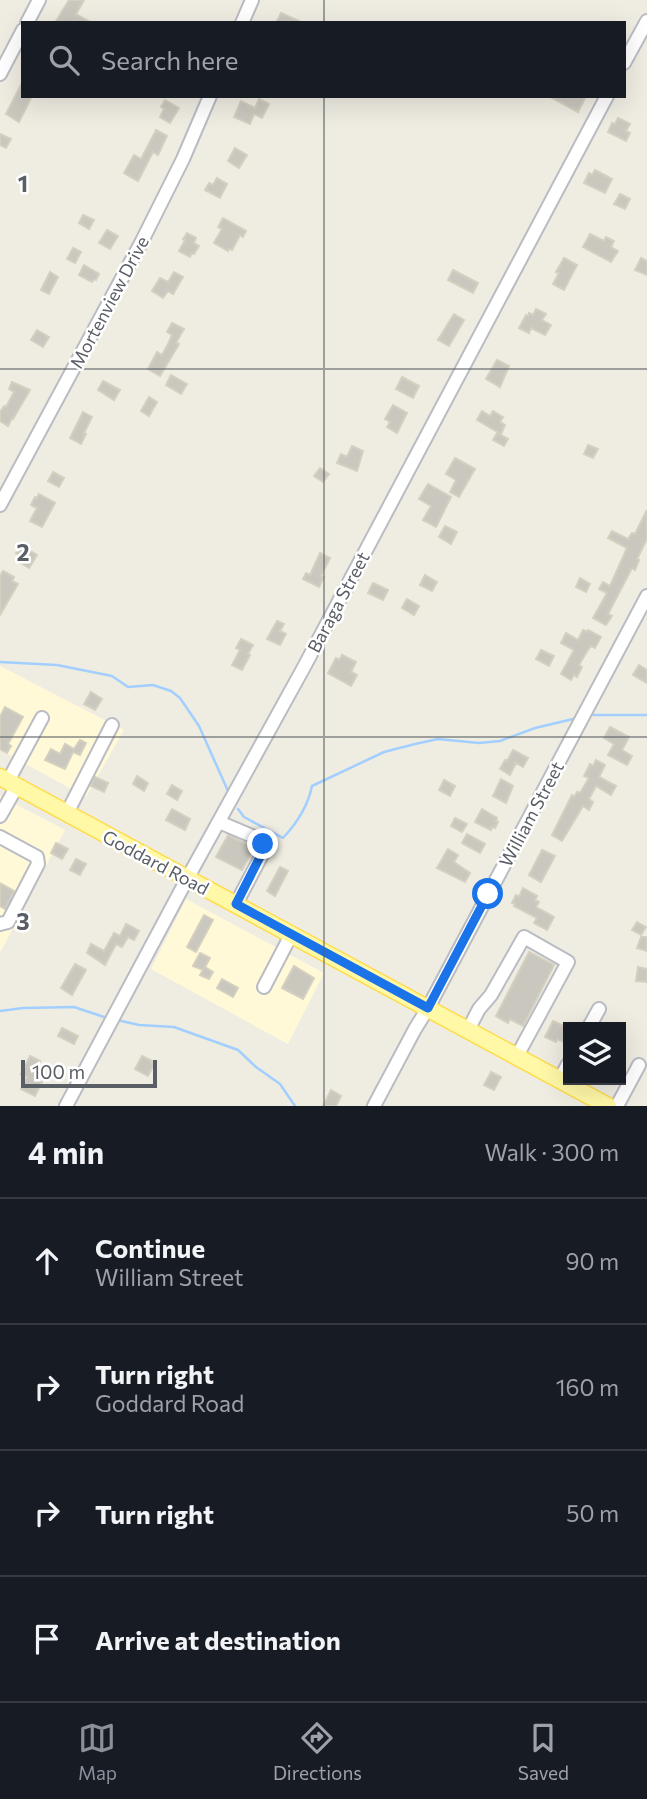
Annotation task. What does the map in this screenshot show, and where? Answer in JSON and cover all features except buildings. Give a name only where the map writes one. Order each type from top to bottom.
[{"type":"main road","name":"Goddard Road","points":[[8,781],[608,1106]]},
{"type":"street","points":[[28,21],[39,0]]},
{"type":"street","points":[[243,21],[252,0]]},
{"type":"street","points":[[626,59],[647,20]]},
{"type":"street","points":[[0,74],[21,34]]},
{"type":"street","name":"Mortenview Drive","points":[[0,505],[147,232],[209,98]]},
{"type":"street","name":"Baraga Street","points":[[66,1106],[310,655],[606,98]]},
{"type":"street","name":"William Street","points":[[374,1106],[647,596]]},
{"type":"street","points":[[0,817],[8,781],[42,718]]},
{"type":"street","points":[[66,813],[112,725]]},
{"type":"street","points":[[219,822],[259,839],[264,849],[236,904]]},
{"type":"street","points":[[0,837],[37,857],[38,864],[8,922],[0,924]]},
{"type":"street","points":[[264,986],[291,935]]},
{"type":"street","points":[[468,1030],[478,1009],[491,995],[524,937],[568,962],[517,1056]]},
{"type":"street","points":[[592,1022],[599,1009]]},
{"type":"street","points":[[617,1106],[639,1065]]},
{"type":"street","points":[[560,1079],[563,1073]]},
{"type":"shaded area","points":[[0,666],[124,730],[86,797],[0,750]]},
{"type":"shaded area","points":[[0,796],[65,830],[1,951],[0,951]]},
{"type":"shaded area","points":[[186,899],[324,973],[288,1044],[151,969]]},
{"type":"waterway","points":[[0,662],[57,665],[112,676],[128,687],[153,685],[171,691],[180,698],[199,726],[228,791]]},
{"type":"waterway","points":[[593,715],[647,715]]},
{"type":"waterway","points":[[238,809],[244,817],[283,838],[301,814],[312,786],[384,752],[438,739],[479,743],[500,741],[535,728],[573,719]]},
{"type":"waterway","points":[[0,1011],[74,1007],[107,1018]]},
{"type":"waterway","points":[[117,1020],[139,1025],[174,1027],[238,1050],[280,1084],[295,1106]]},
{"type":"route","points":[[263,844],[264,849],[236,904],[428,1008],[488,894]]}]
